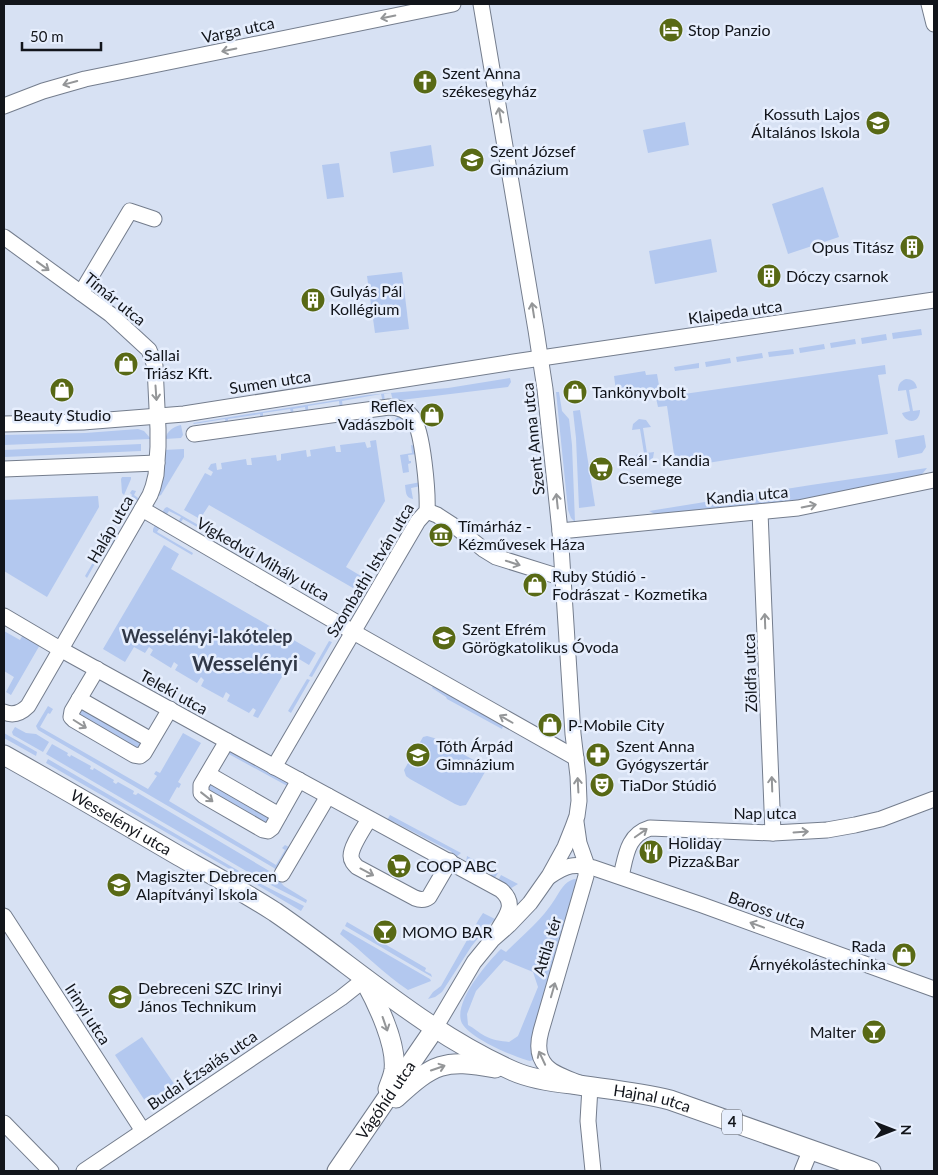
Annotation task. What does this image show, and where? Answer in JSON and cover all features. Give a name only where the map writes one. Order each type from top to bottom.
[{"type":"main road","name":"Wesselényi utca","points":[[4,755],[254,900],[311,938],[435,1028]]},
{"type":"main road","points":[[365,979],[383,1017],[394,1060],[392,1079],[373,1119]]},
{"type":"main road","name":"Hajnal utca","points":[[435,1028],[456,1042],[514,1072],[555,1082],[638,1093],[670,1100],[871,1171]]},
{"type":"main road","name":"Vágóhíd utca","points":[[336,1171],[435,1028]]},
{"type":"main road","points":[[373,1119],[417,1079],[442,1066],[464,1064],[486,1066],[514,1072]]},
{"type":"street","name":"Varga utca","points":[[4,106],[44,91],[85,79],[453,4]]},
{"type":"street","name":"Szent Anna utca","points":[[482,4],[545,389],[560,531],[578,782],[579,801],[576,821],[565,847],[537,894]]},
{"type":"street","points":[[929,4],[934,24]]},
{"type":"street","points":[[81,293],[130,211],[154,219]]},
{"type":"street","name":"Tímár utca","points":[[4,237],[110,314],[149,350],[155,366],[158,416]]},
{"type":"street","name":"Klaipeda utca","points":[[541,358],[934,300]]},
{"type":"street","name":"Sumen utca","points":[[4,424],[83,422],[196,412],[541,358]]},
{"type":"street","name":"Szombathi István utca","points":[[194,434],[384,407],[402,409],[411,416],[420,433],[428,511],[418,521],[274,767]]},
{"type":"street","name":"Haláp utca","points":[[4,712],[13,714],[21,712],[26,708],[142,509],[153,487],[157,463],[158,416]]},
{"type":"street","points":[[4,469],[157,463]]},
{"type":"street","name":"Kandia utca","points":[[560,531],[804,507],[934,480]]},
{"type":"street","name":"Vígkedvű Mihály utca","points":[[142,509],[576,758]]},
{"type":"street","points":[[428,511],[457,528],[496,557],[562,578]]},
{"type":"street","name":"Zöldfa utca","points":[[760,512],[773,832]]},
{"type":"street","name":"Teleki utca","points":[[4,616],[274,767],[501,890],[507,896],[509,910],[492,940]]},
{"type":"street","points":[[97,669],[71,714],[74,720],[134,755],[142,755],[170,709]]},
{"type":"street","points":[[79,699],[151,740]]},
{"type":"street","points":[[227,741],[200,788],[200,792],[263,830],[268,831],[271,829],[299,780]]},
{"type":"street","points":[[208,774],[280,815]]},
{"type":"street","points":[[282,874],[328,796]]},
{"type":"street","name":"Nap utca","points":[[614,874],[631,842],[639,833],[650,828],[773,832],[827,830],[855,826],[934,800]]},
{"type":"street","points":[[369,818],[352,850],[352,861],[357,867],[415,898],[421,900],[429,897],[450,861]]},
{"type":"street","points":[[549,876],[568,865],[586,866],[576,821]]},
{"type":"street","name":"Baross utca","points":[[586,866],[614,874],[934,989]]},
{"type":"street","name":"Attila tér","points":[[586,866],[586,879],[539,1036],[538,1047],[539,1056],[543,1063],[553,1072],[590,1087]]},
{"type":"street","points":[[582,891],[596,875],[601,873],[614,874]]},
{"type":"street","name":"Attila tér","points":[[435,1028],[474,962],[492,940],[520,914],[537,894]]},
{"type":"street","name":"Irinyi utca","points":[[4,916],[143,1131]]},
{"type":"street","name":"Budai Ézsaiás utca","points":[[84,1171],[341,998],[365,979]]},
{"type":"street","points":[[590,1087],[588,1121],[593,1171]]},
{"type":"street","points":[[4,1123],[51,1171]]},
{"type":"street","points":[[802,1171],[811,1149]]},
{"type":"shaded area","points":[[685,122],[689,145],[648,153],[643,130]]},
{"type":"shaded area","points":[[431,145],[434,166],[393,173],[390,152]]},
{"type":"shaded area","points":[[339,163],[344,197],[327,199],[322,165]]},
{"type":"shaded area","points":[[823,187],[839,237],[788,254],[772,204]]},
{"type":"shaded area","points":[[711,239],[717,272],[655,284],[649,251]]},
{"type":"shaded area","points":[[402,272],[409,329],[375,333],[367,276]]},
{"type":"shaded area","points":[[921,329],[922,335],[893,339],[892,333]]},
{"type":"shaded area","points":[[886,334],[887,340],[862,344],[861,338]]},
{"type":"shaded area","points":[[855,339],[856,344],[831,348],[830,343]]},
{"type":"shaded area","points":[[824,344],[825,349],[800,353],[799,348]]},
{"type":"shaded area","points":[[793,349],[794,354],[769,357],[768,352]]},
{"type":"shaded area","points":[[762,353],[763,358],[737,362],[736,357]]},
{"type":"shaded area","points":[[730,358],[731,363],[706,367],[705,362]]},
{"type":"shaded area","points":[[699,363],[699,368],[675,371],[674,367]]},
{"type":"shaded area","points":[[885,365],[886,374],[878,375],[888,434],[676,468],[667,406],[658,407],[656,398]]},
{"type":"shaded area","points":[[645,371],[646,375],[657,374],[660,391],[617,398],[614,376]]},
{"type":"shaded area","points":[[510,378],[511,382],[508,387],[393,401],[391,393],[384,394],[385,402],[383,403],[381,394],[342,401],[343,408],[340,409],[339,401],[308,406],[308,413],[306,414],[305,407],[293,409],[294,416],[292,416],[290,409],[263,413],[263,420],[261,420],[260,414],[228,419],[228,425],[226,425],[225,419],[193,423],[367,395],[448,388]]},
{"type":"shaded area","points":[[906,379],[913,381],[917,388],[909,390],[913,411],[920,410],[918,418],[913,421],[904,417],[902,413],[910,411],[906,390],[898,391],[900,383]]},
{"type":"shaded area","points":[[556,392],[559,392],[562,411],[569,419],[575,522],[568,510]]},
{"type":"shaded area","points":[[580,410],[595,506],[579,508],[573,411]]},
{"type":"shaded area","points":[[401,413],[412,427],[396,429],[395,420]]},
{"type":"shaded area","points":[[639,419],[646,420],[651,427],[643,428],[647,453],[654,452],[653,458],[647,462],[641,462],[636,455],[644,453],[640,429],[632,430],[633,424]]},
{"type":"shaded area","points":[[181,425],[183,435],[181,438],[165,439],[171,429]]},
{"type":"shaded area","points":[[138,429],[144,431],[151,439],[4,445],[4,435],[85,433]]},
{"type":"shaded area","points":[[924,435],[926,447],[922,453],[898,458],[895,440]]},
{"type":"shaded area","points":[[376,440],[385,501],[346,567],[361,576],[353,588],[209,505],[200,519],[184,510],[205,473],[211,476],[213,472],[208,469],[211,464],[216,463],[217,470],[222,469],[221,463],[246,459],[247,465],[252,465],[251,458],[276,455],[277,461],[281,460],[281,454],[306,450],[307,457],[311,456],[310,450],[335,446],[336,452],[341,452],[340,445],[365,442],[367,448],[371,447],[370,441]]},
{"type":"shaded area","points":[[141,444],[141,451],[4,457],[4,450]]},
{"type":"shaded area","points":[[411,445],[415,446],[418,454],[408,455],[409,461],[411,461],[408,464],[409,472],[403,473],[400,455],[412,453]]},
{"type":"shaded area","points":[[184,449],[184,457],[161,495],[155,494],[164,450]]},
{"type":"shaded area","points":[[927,468],[915,479],[801,503],[657,515],[649,511],[811,485]]},
{"type":"shaded area","points":[[122,477],[131,477],[124,495],[122,493]]},
{"type":"shaded area","points":[[421,482],[421,486],[411,488],[413,499],[406,494],[405,485]]},
{"type":"shaded area","points":[[132,490],[136,491],[134,495],[141,500],[140,502],[132,497],[125,514],[123,513],[110,534],[132,495],[130,493]]},
{"type":"shaded area","points":[[98,496],[99,507],[47,597],[4,571],[4,500]]},
{"type":"shaded area","points":[[167,507],[207,530],[206,532],[183,519],[179,525],[177,524],[181,517],[169,511],[165,517],[161,514]]},
{"type":"shaded area","points":[[156,523],[161,526],[157,532],[193,553],[192,555],[153,532]]},
{"type":"shaded area","points":[[108,537],[116,542],[114,546],[107,542],[87,578],[85,576]]},
{"type":"shaded area","points":[[164,545],[179,554],[171,569],[316,653],[309,665],[294,656],[258,718],[253,716],[256,710],[253,708],[249,713],[227,701],[230,695],[226,692],[223,698],[201,686],[204,680],[201,677],[197,683],[175,670],[178,665],[174,662],[171,668],[150,655],[153,650],[149,647],[145,653],[134,647],[125,662],[103,649]]},
{"type":"shaded area","points":[[4,631],[20,640],[24,633],[41,643],[11,695],[6,692],[14,677],[4,671]]},
{"type":"shaded area","points":[[329,641],[332,642],[312,677],[309,676]]},
{"type":"shaded area","points":[[307,679],[310,680],[291,713],[288,711]]},
{"type":"shaded area","points":[[433,686],[503,726],[502,729],[447,699],[432,688]]},
{"type":"shaded area","points":[[48,706],[53,709],[50,714],[48,713],[40,727],[148,789],[157,776],[154,774],[156,771],[160,773],[183,733],[201,743],[178,782],[181,784],[179,788],[177,787],[169,801],[276,865],[285,850],[282,848],[285,845],[289,847],[312,807],[316,810],[278,872],[38,730],[36,726]]},
{"type":"shaded area","points":[[86,708],[142,740],[143,745],[138,751],[77,716],[79,710]]},
{"type":"shaded area","points":[[15,727],[26,733],[36,734],[49,742],[43,752],[13,735],[12,732]]},
{"type":"shaded area","points":[[4,733],[37,752],[36,756],[4,738]]},
{"type":"shaded area","points":[[423,737],[434,738],[483,767],[485,772],[466,805],[460,806],[455,804],[406,776],[404,770]]},
{"type":"shaded area","points":[[52,744],[68,753],[67,755],[70,757],[71,755],[91,766],[90,769],[93,770],[94,768],[114,780],[113,782],[116,784],[118,782],[134,791],[133,794],[136,795],[138,793],[271,872],[284,886],[307,900],[306,903],[265,882],[46,754]]},
{"type":"shaded area","points":[[229,750],[287,780],[291,788],[225,752]]},
{"type":"shaded area","points":[[48,759],[261,884],[304,906],[301,911],[46,763]]},
{"type":"shaded area","points":[[216,784],[268,814],[271,820],[268,825],[207,789],[210,785]]},
{"type":"shaded area","points":[[390,815],[461,853],[456,857],[450,856],[452,852],[394,822],[391,825],[386,822]]},
{"type":"shaded area","points":[[467,856],[498,873],[494,879],[489,877],[490,873],[471,863],[469,867],[466,862]]},
{"type":"shaded area","points":[[501,875],[518,884],[508,890],[498,881]]},
{"type":"shaded area","points":[[574,879],[581,880],[533,1060],[530,1061],[502,1051],[481,1040],[465,1027],[461,1021],[460,1012],[467,993],[488,963],[501,949],[506,952],[532,927],[550,907],[563,887]],"holes":[[[504,960],[533,972],[538,987],[518,1036],[509,1042],[497,1040],[485,1036],[468,1025],[467,1014],[476,991]]]},
{"type":"shaded area","points":[[483,913],[495,919],[471,947],[442,992],[428,999],[441,986]]},
{"type":"shaded area","points":[[347,922],[426,968],[425,971],[431,974],[432,977],[345,926]]},
{"type":"shaded area","points":[[343,929],[431,981],[408,990],[340,934]]},
{"type":"shaded area","points":[[142,1037],[177,1088],[149,1107],[115,1055]]},
{"type":"place","name":"Stop Panzio","points":[[671,30]]},
{"type":"place","name":"Szent Anna székesegyház","points":[[425,82]]},
{"type":"place","name":"Kossuth Lajos Általános Iskola","points":[[878,123]]},
{"type":"place","name":"Szent József Gimnázium","points":[[472,160]]},
{"type":"place","name":"Opus Titász","points":[[912,247]]},
{"type":"place","name":"Dóczy csarnok","points":[[769,276]]},
{"type":"place","name":"Gulyás Pál Kollégium","points":[[313,300]]},
{"type":"place","name":"Sallai Triász Kft.","points":[[126,364]]},
{"type":"place","name":"Beauty Studio","points":[[62,390]]},
{"type":"place","name":"Tankönyvbolt","points":[[575,392]]},
{"type":"place","name":"Reflex Vadászbolt","points":[[432,415]]},
{"type":"place","name":"Reál - Kandia Csemege","points":[[601,469]]},
{"type":"place","name":"Tímárház - Kézművesek Háza","points":[[441,535]]},
{"type":"place","name":"Ruby Stúdió - Fodrászat - Kozmetika","points":[[535,585]]},
{"type":"place","name":"Szent Efrém Görögkatolikus Óvoda","points":[[444,638]]},
{"type":"place","name":"P-Mobile City","points":[[550,725]]},
{"type":"place","name":"Tóth Árpád Gimnázium","points":[[418,755]]},
{"type":"place","name":"Szent Anna Gyógyszertár","points":[[598,755]]},
{"type":"place","name":"TiaDor Stúdió","points":[[602,785]]},
{"type":"place","name":"Holiday Pizza&Bar","points":[[651,852]]},
{"type":"place","name":"COOP ABC","points":[[399,866]]},
{"type":"place","name":"Magiszter Debrecen Alapítványi Iskola","points":[[119,885]]},
{"type":"place","name":"MOMO BAR","points":[[385,932]]},
{"type":"place","name":"Rada Árnyékolástechinka","points":[[904,955]]},
{"type":"place","name":"Debreceni SZC Irinyi János Technikum","points":[[120,997]]},
{"type":"place","name":"Malter","points":[[874,1032]]},
{"type":"district","name":"Wesselényi-lakótelep","points":[[207,637]]},
{"type":"district","name":"Wesselényi","points":[[245,664]]}]
